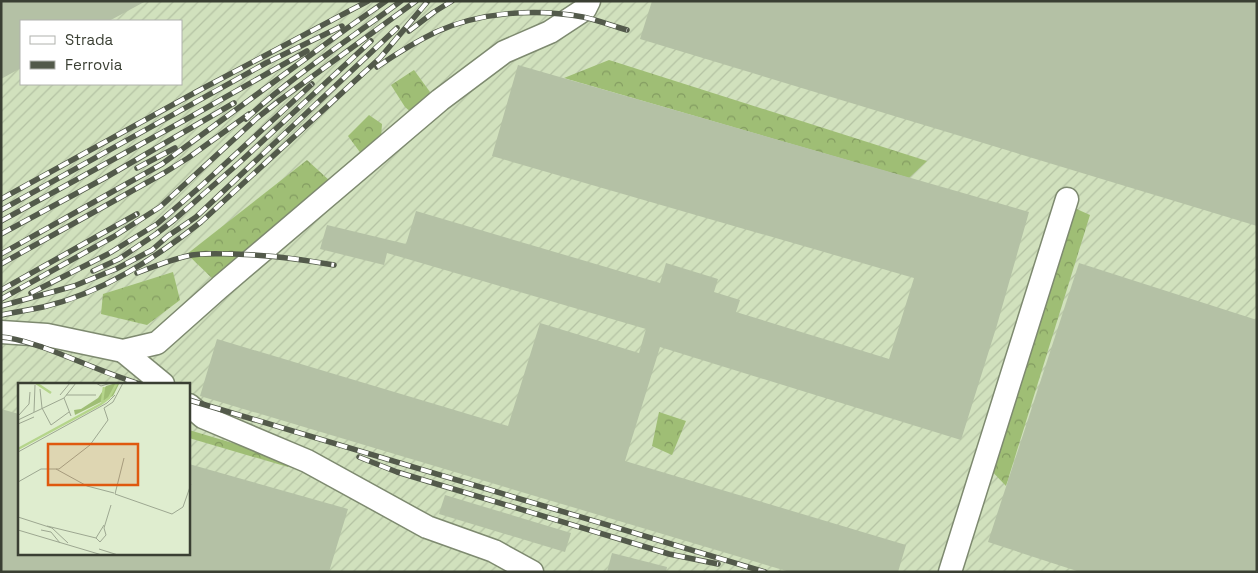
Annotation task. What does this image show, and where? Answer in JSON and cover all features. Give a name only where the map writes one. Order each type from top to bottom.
[{"type":"lane","points":[[1,332],[47,335],[123,351],[157,343],[440,100],[504,52],[550,32],[586,9],[589,1]]},
{"type":"lane","points":[[950,572],[1067,199]]},
{"type":"lane","points":[[123,351],[162,383]]},
{"type":"lane","points":[[190,407],[203,417],[307,461],[427,527],[494,551],[532,572]]},
{"type":"shaded area","points":[[1,1],[1257,1],[1257,572],[1,572]]},
{"type":"green space","points":[[609,60],[927,161],[909,178],[564,78]]},
{"type":"green space","points":[[414,70],[430,92],[419,119],[405,107],[391,85]]},
{"type":"green space","points":[[369,115],[382,124],[380,152],[362,155],[348,136]]},
{"type":"green space","points":[[307,160],[330,181],[215,281],[187,254]]},
{"type":"green space","points":[[1061,202],[1090,215],[1006,486],[986,465]]},
{"type":"green space","points":[[173,272],[180,300],[147,325],[101,314],[103,294]]},
{"type":"green space","points":[[659,412],[686,421],[672,455],[652,446]]},
{"type":"green space","points":[[190,430],[290,460],[288,467],[190,438]]},
{"type":"building","points":[[1,1],[146,1],[111,20],[20,20],[20,69],[1,79]]},
{"type":"building","points":[[652,1],[1257,1],[1257,226],[640,39]]},
{"type":"building","points":[[518,65],[1029,212],[997,325],[961,440],[660,347],[625,461],[906,545],[898,572],[790,572],[200,396],[217,339],[508,426],[540,323],[639,353],[646,329],[387,253],[384,265],[320,249],[327,225],[406,244],[416,211],[660,283],[666,263],[718,279],[714,292],[740,300],[736,312],[889,359],[914,278],[492,156]]},
{"type":"building","points":[[1079,263],[1257,320],[1257,572],[1080,572],[988,542]]},
{"type":"building","points":[[1,409],[18,414],[18,556],[190,556],[190,464],[348,509],[329,572],[1,572]]},
{"type":"building","points":[[445,495],[571,533],[565,552],[439,514]]},
{"type":"building","points":[[612,553],[667,567],[666,572],[607,572]]},
{"type":"railway","points":[[1,199],[196,92],[368,1]]},
{"type":"railway","points":[[1,254],[162,164],[386,1]]},
{"type":"railway","points":[[246,119],[302,73],[401,1]]},
{"type":"railway","points":[[1,299],[113,237],[160,207],[257,118],[416,1]]},
{"type":"railway","points":[[1,315],[65,301],[107,284],[183,236],[201,222],[380,58],[428,1]]},
{"type":"railway","points":[[409,31],[452,1]]},
{"type":"railway","points":[[377,67],[406,48],[436,32],[453,25],[489,16],[527,13],[565,14],[589,18],[627,30]]},
{"type":"railway","points":[[1,210],[266,63],[342,26]]},
{"type":"railway","points":[[1,306],[74,286],[116,269],[152,250],[168,236],[196,217],[397,28]]},
{"type":"railway","points":[[93,271],[119,259],[174,220],[371,41]]},
{"type":"railway","points":[[1,221],[307,51]]},
{"type":"railway","points":[[31,293],[108,254],[157,224],[312,84]]},
{"type":"railway","points":[[1,234],[103,179],[234,103]]},
{"type":"railway","points":[[1,264],[164,173],[249,114]]},
{"type":"railway","points":[[137,168],[175,148]]},
{"type":"railway","points":[[1,290],[137,214]]},
{"type":"railway","points":[[137,273],[164,263],[202,254],[272,256],[334,265]]},
{"type":"railway","points":[[1,337],[42,347],[137,383]]},
{"type":"railway","points":[[190,400],[765,572]]},
{"type":"railway","points":[[359,457],[397,472],[669,554],[718,564]]}]
